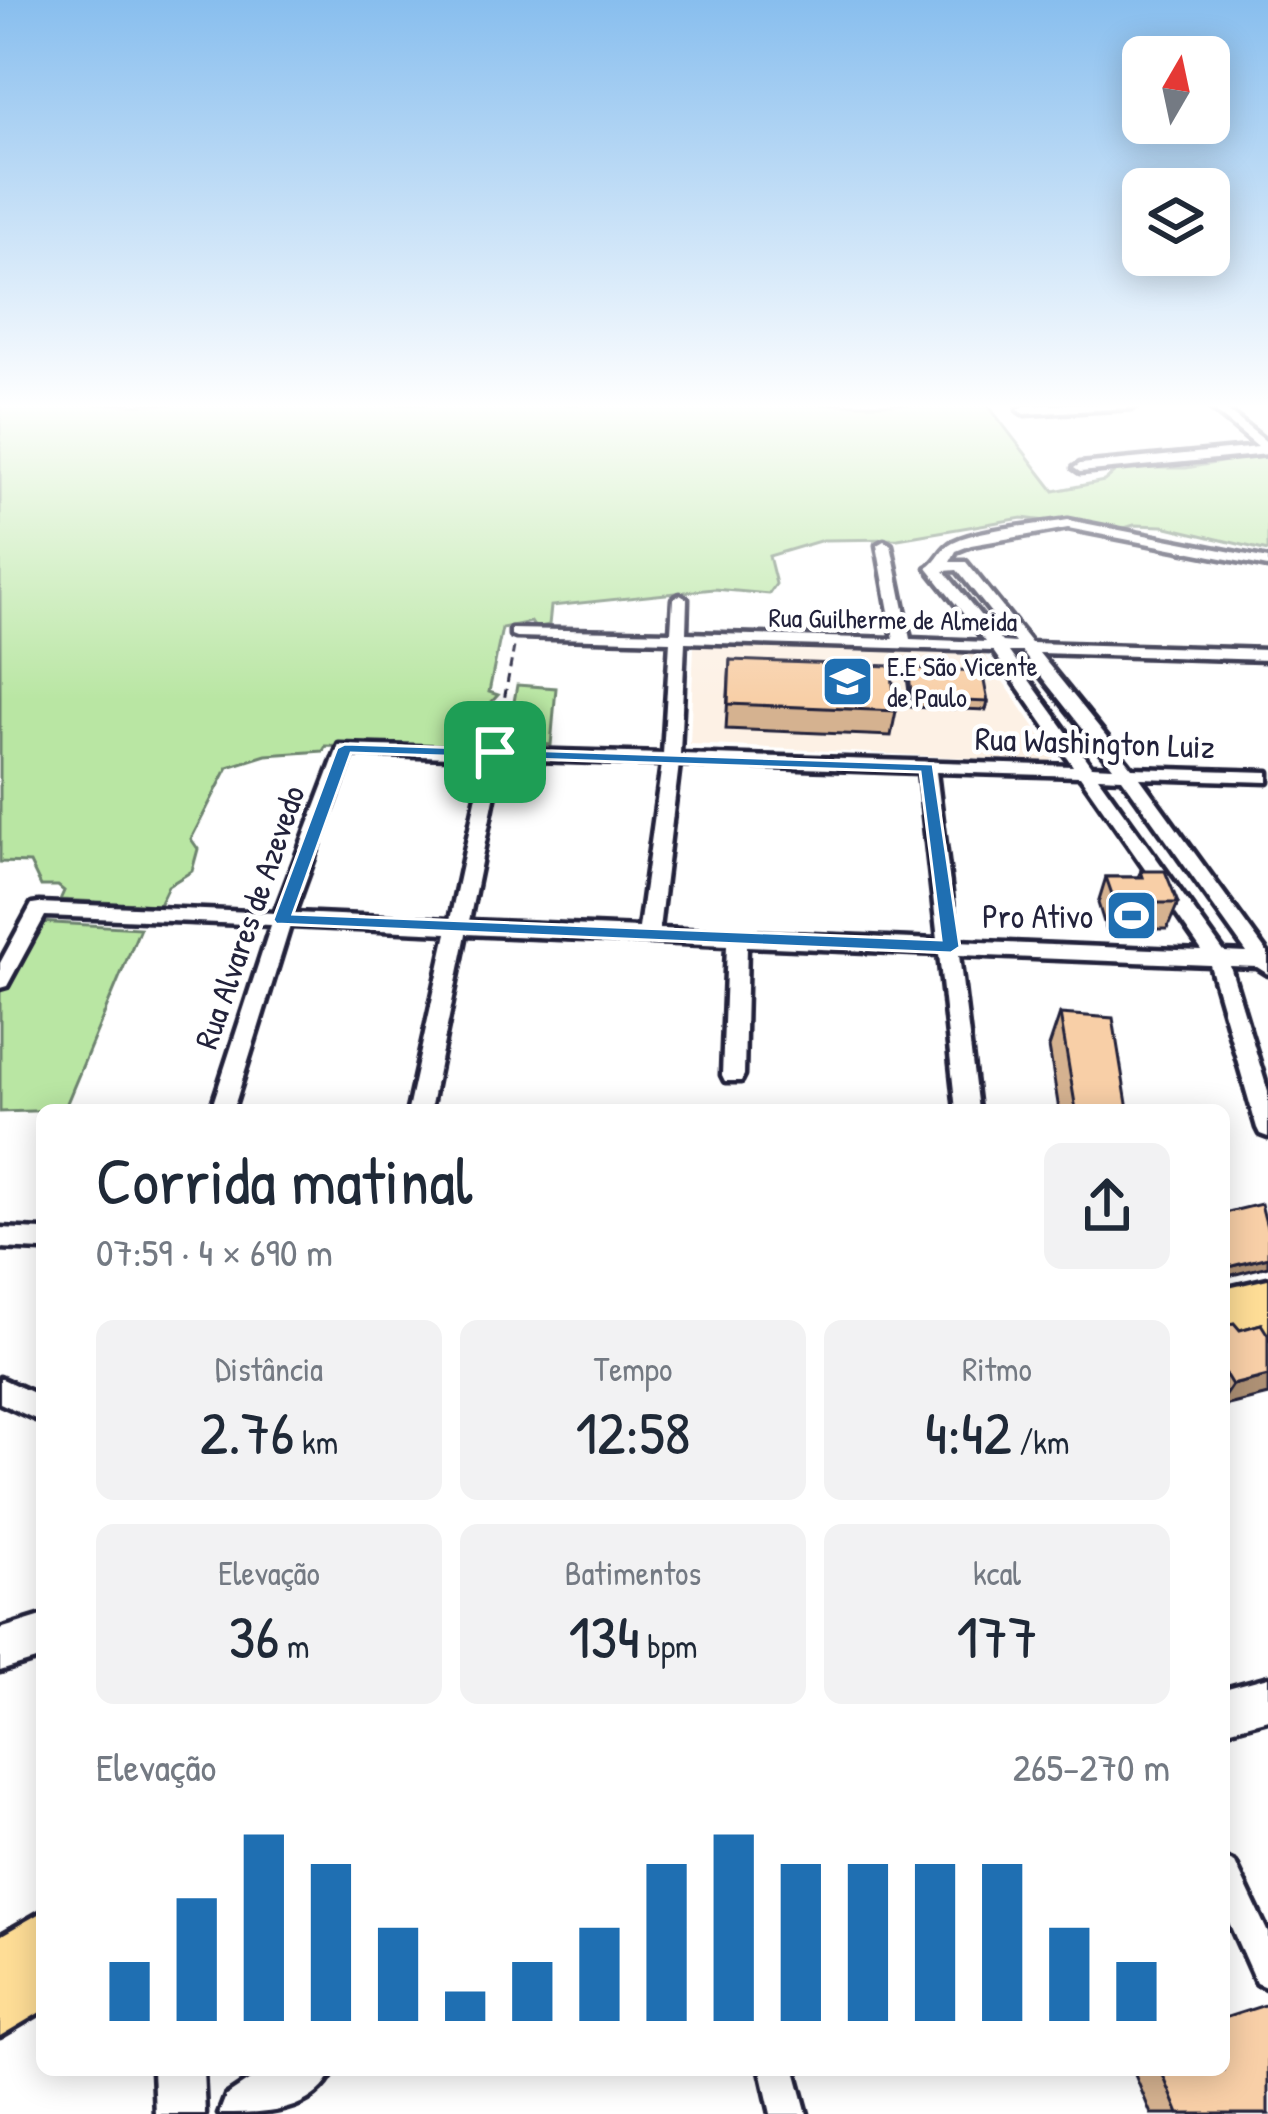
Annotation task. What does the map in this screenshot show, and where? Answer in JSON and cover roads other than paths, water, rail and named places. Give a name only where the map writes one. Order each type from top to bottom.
[{"type":"main road","points":[[1230,1304],[1268,1295]]},
{"type":"main road","points":[[1230,1330],[1268,1321]]},
{"type":"main road","points":[[0,1967],[36,1942]]},
{"type":"main road","points":[[0,2009],[36,1982]]},
{"type":"street","points":[[938,566],[952,548],[968,541],[1068,524],[1268,563]]},
{"type":"street","points":[[884,545],[903,644]]},
{"type":"street","points":[[938,566],[961,565],[1126,773],[1266,963]]},
{"type":"street","points":[[938,566],[1218,959],[1268,1128]]},
{"type":"street","points":[[649,936],[671,758],[680,599]]},
{"type":"street","name":"Rua Guilherme de Almeida","points":[[516,632],[1268,655]]},
{"type":"street","name":"Rua Washington Luiz","points":[[345,748],[1268,777]]},
{"type":"street","name":"Rua Alvares de Azevedo","points":[[224,1104],[282,920],[345,748]]},
{"type":"street","points":[[420,1104],[495,752]]},
{"type":"street","points":[[927,767],[966,1104]]},
{"type":"street","points":[[0,981],[39,910],[1266,963]]},
{"type":"street","points":[[733,1075],[737,940]]},
{"type":"street","points":[[0,1238],[36,1240]]},
{"type":"street","points":[[0,1390],[36,1407]]},
{"type":"street","points":[[0,1650],[36,1638]]},
{"type":"street","points":[[1230,1708],[1268,1698]]},
{"type":"street","points":[[1230,1887],[1268,1971]]},
{"type":"street","points":[[178,2076],[180,2114]]},
{"type":"street","points":[[244,2114],[300,2076]]},
{"type":"street","points":[[780,2076],[789,2114]]},
{"type":"place","name":"E.E São Vicente de Paulo","points":[[848,682]]},
{"type":"place","name":"Pro Ativo","points":[[1132,916]]}]
